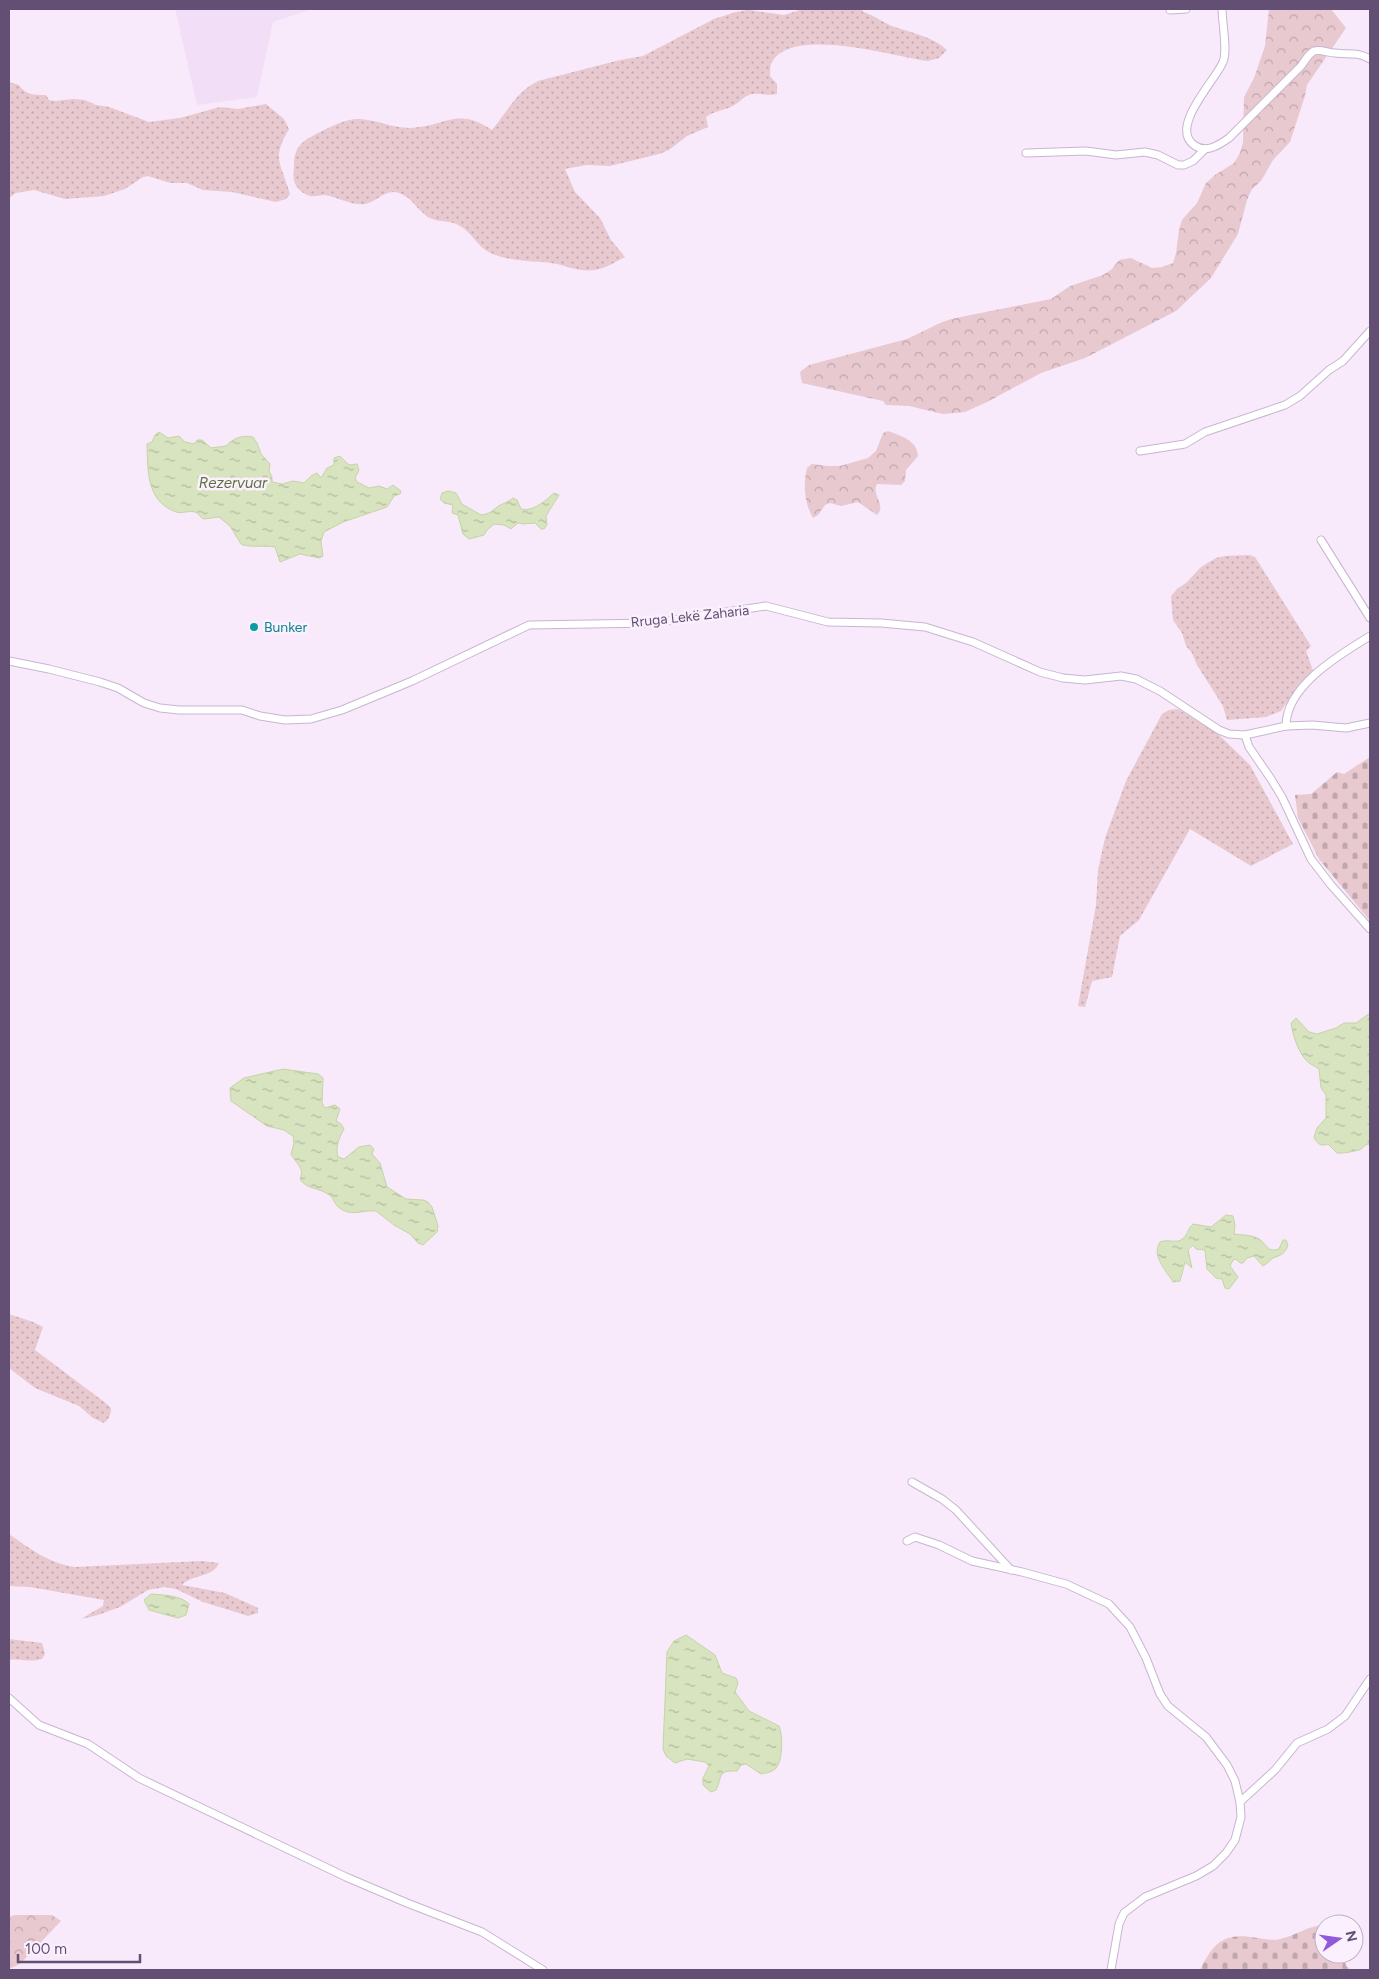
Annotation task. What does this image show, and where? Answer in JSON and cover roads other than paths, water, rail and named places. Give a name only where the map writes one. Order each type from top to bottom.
[{"type":"street","points":[[1170,10],[1186,9]]},
{"type":"street","points":[[1206,149],[1197,147],[1191,142],[1186,133],[1188,119],[1224,61],[1225,29],[1222,9]]},
{"type":"street","points":[[1026,153],[1086,151],[1116,154],[1145,152],[1158,154],[1178,165],[1184,165],[1193,161],[1206,149],[1219,145],[1230,138],[1301,66],[1307,56],[1314,51],[1319,50],[1335,54],[1350,52],[1361,54],[1370,59]]},
{"type":"street","points":[[1140,451],[1185,444],[1204,432],[1285,405],[1300,396],[1329,370],[1343,362],[1370,331]]},
{"type":"street","points":[[1321,540],[1370,618]]},
{"type":"street","name":"Rruga Lekë Zaharia","points":[[9,662],[49,669],[100,682],[118,688],[144,703],[160,708],[179,710],[242,710],[260,716],[285,720],[311,719],[342,710],[412,681],[529,624],[653,622],[766,606],[828,622],[881,623],[924,627],[973,642],[1040,672],[1064,678],[1085,680],[1121,676],[1136,679],[1160,691],[1219,730],[1230,734],[1245,735],[1286,726],[1305,725],[1346,728],[1370,723]]},
{"type":"street","points":[[1286,726],[1289,708],[1302,687],[1331,662],[1370,636]]},
{"type":"street","points":[[1245,735],[1249,747],[1282,797],[1311,859],[1370,930]]},
{"type":"street","points":[[912,1482],[937,1495],[956,1510],[1012,1570]]},
{"type":"street","points":[[907,1541],[915,1537],[939,1545],[972,1561],[1066,1584],[1109,1604],[1130,1627],[1140,1645],[1160,1694],[1168,1706],[1201,1733],[1219,1752],[1234,1781],[1242,1817],[1235,1840],[1226,1853],[1213,1866],[1196,1876],[1145,1897],[1124,1913],[1111,1970]]},
{"type":"street","points":[[1240,1802],[1275,1770],[1297,1743],[1328,1729],[1345,1716],[1370,1679]]},
{"type":"street","points":[[9,1698],[39,1725],[88,1744],[139,1778],[346,1877],[482,1932],[543,1970]]},
{"type":"water","name":"Rezervuar","points":[[159,432],[168,438],[179,436],[185,442],[194,444],[197,440],[202,440],[211,448],[226,446],[241,437],[253,437],[261,454],[270,464],[269,471],[272,482],[282,484],[293,481],[304,483],[317,473],[321,478],[327,468],[334,465],[334,458],[340,456],[349,465],[357,464],[359,470],[355,478],[357,482],[369,488],[379,486],[387,489],[393,485],[401,491],[400,494],[394,496],[387,507],[343,522],[324,532],[321,541],[323,556],[319,558],[300,554],[280,562],[275,547],[241,544],[230,526],[219,517],[204,519],[195,512],[176,512],[159,501],[151,484],[147,444],[152,442],[155,435]]},
{"type":"water","points":[[448,491],[456,493],[462,504],[481,515],[490,512],[513,498],[517,500],[521,509],[525,510],[539,505],[554,493],[559,495],[546,516],[547,525],[544,529],[541,529],[535,523],[518,523],[511,529],[504,525],[494,524],[484,535],[469,539],[463,534],[458,515],[452,513],[453,505],[444,503],[440,499],[442,493]]},
{"type":"water","points":[[1370,1013],[1370,1144],[1359,1150],[1337,1153],[1328,1144],[1320,1144],[1314,1137],[1317,1128],[1326,1118],[1326,1095],[1321,1088],[1319,1069],[1307,1061],[1300,1052],[1291,1023],[1296,1018],[1309,1032],[1317,1034],[1336,1028],[1344,1023],[1356,1023]]},
{"type":"water","points":[[283,1069],[318,1074],[323,1078],[322,1103],[325,1108],[335,1105],[340,1109],[336,1121],[344,1129],[338,1143],[338,1157],[344,1159],[359,1147],[370,1145],[374,1149],[372,1154],[380,1163],[387,1187],[406,1199],[423,1200],[432,1207],[438,1226],[437,1232],[423,1245],[376,1211],[348,1212],[337,1206],[328,1194],[306,1185],[300,1179],[301,1168],[291,1154],[294,1143],[293,1136],[284,1130],[267,1126],[231,1101],[230,1088],[244,1078]]},
{"type":"water","points":[[1226,1215],[1233,1216],[1234,1234],[1256,1238],[1272,1250],[1279,1249],[1283,1240],[1286,1240],[1288,1245],[1286,1250],[1263,1266],[1254,1256],[1247,1258],[1243,1263],[1236,1259],[1233,1260],[1230,1266],[1238,1277],[1229,1289],[1225,1288],[1222,1279],[1216,1278],[1207,1269],[1205,1250],[1196,1249],[1193,1245],[1188,1250],[1192,1268],[1185,1262],[1180,1281],[1173,1282],[1158,1258],[1157,1252],[1160,1242],[1181,1240],[1193,1224],[1211,1227]]},
{"type":"water","points":[[151,1594],[171,1596],[185,1601],[189,1604],[186,1615],[178,1618],[149,1610],[144,1600]]},
{"type":"water","points":[[686,1635],[715,1655],[722,1673],[736,1678],[738,1683],[735,1692],[749,1711],[779,1726],[782,1741],[781,1754],[778,1765],[773,1770],[761,1774],[746,1764],[741,1765],[737,1771],[723,1773],[716,1790],[711,1792],[703,1785],[703,1778],[709,1766],[705,1762],[687,1759],[675,1763],[666,1756],[663,1749],[667,1652],[674,1641]]},
{"type":"place","name":"Bunker","points":[[254,627]]}]
